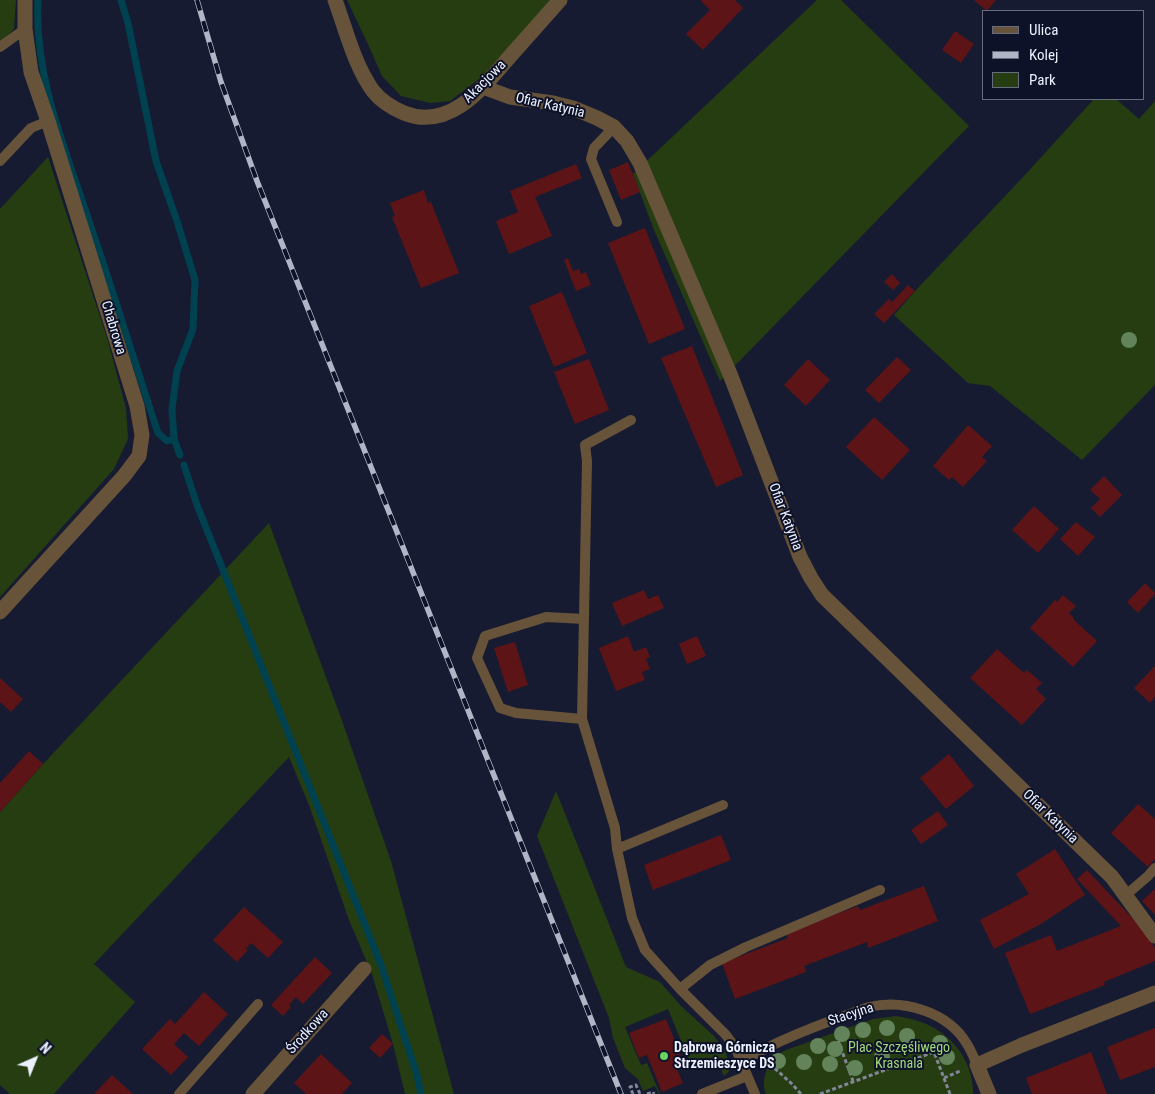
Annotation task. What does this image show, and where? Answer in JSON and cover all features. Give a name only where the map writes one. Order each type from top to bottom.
[{"type":"street","name":"Chabrowa","points":[[0,612],[124,476],[139,456],[142,435],[137,406],[31,72],[25,29],[25,0]]},
{"type":"street","name":"Akacjowa","points":[[335,0],[362,74],[374,92],[394,109],[410,116],[428,117],[454,110],[469,101],[560,0]]},
{"type":"street","name":"Ofiar Katynia","points":[[483,87],[510,96],[573,108],[614,127],[626,141],[640,162],[730,374],[800,557],[811,578],[822,594],[1112,878],[1155,936]]},
{"type":"street","name":"Środkowa","points":[[253,1094],[364,970]]},
{"type":"street","points":[[977,1065],[1022,1045],[1155,994]]},
{"type":"street","name":"Stacyjna","points":[[977,1065],[989,1094]]},
{"type":"lane","points":[[0,47],[25,29]]},
{"type":"lane","points":[[0,161],[30,128],[48,121]]},
{"type":"lane","points":[[614,127],[594,148],[591,159],[617,222]]},
{"type":"lane","points":[[631,420],[585,445],[587,461],[582,719],[614,828],[632,918],[645,950],[680,989],[726,1035],[736,1048],[755,1094]]},
{"type":"lane","points":[[582,719],[516,713],[500,708],[477,658],[485,636],[546,617],[584,619]]},
{"type":"lane","points":[[617,849],[723,805]]},
{"type":"lane","points":[[1126,895],[1155,868]]},
{"type":"lane","points":[[680,989],[710,965],[746,947],[880,890]]},
{"type":"lane","points":[[179,1094],[258,1004]]},
{"type":"lane","name":"Stacyjna","points":[[742,1061],[779,1042],[830,1021],[870,1007],[890,1005],[930,1012],[945,1020],[968,1044],[977,1065]]},
{"type":"lane","points":[[702,1094],[747,1076]]},
{"type":"path","points":[[830,1021],[853,1082]]},
{"type":"path","points":[[820,1094],[934,1052],[950,1094]]},
{"type":"path","points":[[759,1053],[801,1094]]},
{"type":"path","points":[[633,1094],[630,1087],[636,1084],[640,1094]]},
{"type":"path","points":[[647,1094],[653,1092],[654,1094]]},
{"type":"green space","points":[[0,0],[16,0],[14,29],[0,43]]},
{"type":"green space","points":[[347,0],[551,0],[482,77],[450,101],[430,103],[401,96],[382,76]]},
{"type":"green space","points":[[817,0],[841,0],[969,126],[720,381],[654,230],[633,174]]},
{"type":"green space","points":[[1093,100],[1117,100],[1139,119],[1155,101],[1155,385],[1082,460],[990,386],[968,383],[894,315]]},
{"type":"green space","points":[[48,157],[107,338],[126,408],[128,439],[114,469],[0,597],[0,209]]},
{"type":"green space","points":[[269,523],[340,715],[391,861],[454,1094],[405,1094],[393,1044],[372,974],[349,920],[309,805],[289,757],[94,964],[135,1002],[54,1094],[10,1094],[0,1085],[0,812]]},
{"type":"green space","points":[[556,791],[626,967],[660,982],[681,1006],[714,1036],[724,1049],[730,1064],[729,1071],[724,1076],[717,1060],[693,1070],[668,1009],[625,1027],[641,1065],[647,1063],[660,1094],[655,1086],[643,1091],[638,1079],[625,1068],[613,1038],[609,1018],[537,836]]},
{"type":"green space","name":"Plac Szczęśliwego Krasnala","points":[[896,1016],[927,1024],[938,1030],[957,1047],[969,1069],[973,1094],[766,1094],[764,1079],[767,1069],[780,1053],[873,1019]]},
{"type":"building","points":[[702,0],[735,0],[743,8],[703,50],[686,34],[710,10]]},
{"type":"building","points":[[974,0],[996,0],[986,10]]},
{"type":"building","points":[[955,31],[974,44],[961,63],[942,50]]},
{"type":"building","points":[[628,162],[640,192],[621,200],[609,170]]},
{"type":"building","points":[[576,164],[582,178],[535,197],[552,236],[509,254],[496,221],[518,212],[510,191]]},
{"type":"building","points":[[424,190],[428,203],[431,202],[459,273],[421,288],[392,217],[395,216],[390,203]]},
{"type":"building","points":[[645,228],[685,329],[649,344],[608,243]]},
{"type":"building","points":[[568,258],[573,271],[579,269],[581,274],[586,272],[591,285],[576,291],[564,260]]},
{"type":"building","points":[[892,274],[900,283],[893,290],[884,282]]},
{"type":"building","points":[[908,285],[915,291],[884,323],[874,314],[889,299],[892,302]]},
{"type":"building","points":[[562,292],[587,353],[554,367],[529,306]]},
{"type":"building","points":[[692,346],[743,475],[716,487],[661,358]]},
{"type":"building","points":[[897,357],[911,370],[879,403],[865,390]]},
{"type":"building","points":[[589,359],[609,410],[575,424],[554,372]]},
{"type":"building","points":[[808,359],[830,380],[806,406],[784,385]]},
{"type":"building","points":[[874,417],[910,450],[882,480],[846,447]]},
{"type":"building","points":[[968,425],[992,446],[982,457],[987,461],[963,487],[952,477],[949,480],[933,466]]},
{"type":"building","points":[[1104,476],[1122,495],[1100,517],[1091,508],[1100,499],[1090,490]]},
{"type":"building","points":[[1034,506],[1059,529],[1038,553],[1012,530]]},
{"type":"building","points":[[1076,522],[1095,537],[1078,556],[1060,539]]},
{"type":"building","points":[[1145,583],[1155,594],[1138,613],[1127,602]]},
{"type":"building","points":[[644,590],[648,599],[658,595],[664,608],[622,626],[612,603]]},
{"type":"building","points":[[1063,595],[1076,606],[1069,613],[1073,619],[1097,641],[1073,667],[1030,628],[1055,600],[1057,602]]},
{"type":"building","points":[[628,636],[634,652],[646,647],[650,657],[646,659],[650,669],[642,672],[645,680],[616,691],[599,648]]},
{"type":"building","points":[[697,636],[706,656],[687,664],[679,644]]},
{"type":"building","points":[[515,642],[528,685],[508,692],[494,648]]},
{"type":"building","points":[[997,649],[1024,673],[1027,670],[1042,683],[1036,689],[1046,699],[1022,725],[970,678]]},
{"type":"building","points":[[1155,666],[1155,697],[1150,703],[1134,688]]},
{"type":"building","points":[[0,678],[23,699],[11,712],[0,702]]},
{"type":"building","points":[[29,751],[43,764],[0,812],[0,783]]},
{"type":"building","points":[[949,754],[974,786],[946,809],[920,778]]},
{"type":"building","points":[[1138,804],[1155,819],[1155,859],[1148,867],[1111,833]]},
{"type":"building","points":[[938,811],[948,825],[921,844],[911,830]]},
{"type":"building","points":[[721,835],[731,860],[653,890],[644,865]]},
{"type":"building","points":[[1055,849],[1085,895],[1039,925],[994,949],[980,920],[1029,894],[1016,874]]},
{"type":"building","points":[[1087,870],[1135,921],[1155,948],[1155,961],[1104,982],[1105,985],[1030,1014],[1005,953],[1051,935],[1057,951],[1121,926],[1077,879]]},
{"type":"building","points":[[924,886],[938,921],[868,948],[867,942],[804,966],[806,972],[735,999],[722,963],[788,938],[786,933],[858,906],[860,910]]},
{"type":"building","points":[[1155,889],[1155,915],[1142,901]]},
{"type":"building","points":[[244,907],[283,942],[268,958],[251,943],[246,949],[248,950],[237,962],[213,940]]},
{"type":"building","points":[[315,957],[332,973],[303,1004],[296,997],[289,1005],[291,1007],[283,1016],[271,1005]]},
{"type":"building","points":[[204,992],[228,1014],[199,1046],[184,1033],[174,1044],[188,1057],[171,1075],[142,1049],[170,1019],[175,1024]]},
{"type":"building","name":"Dąbrowa Górnicza Strzemieszyce DS","points":[[666,1019],[681,1056],[673,1060],[683,1083],[662,1092],[647,1055],[639,1058],[629,1033]]},
{"type":"building","points":[[1155,1028],[1155,1067],[1120,1080],[1107,1047]]},
{"type":"building","points":[[382,1034],[393,1044],[380,1058],[369,1048]]},
{"type":"building","points":[[1091,1052],[1107,1094],[1032,1094],[1026,1078]]},
{"type":"building","points":[[321,1054],[352,1083],[342,1094],[306,1094],[294,1083]]},
{"type":"building","points":[[112,1075],[133,1094],[94,1094]]},
{"type":"waterway","points":[[38,0],[41,58],[46,86],[62,142],[108,276],[158,433],[167,441],[174,439]]},
{"type":"waterway","points":[[121,0],[128,23],[156,161],[195,280],[193,329],[177,371],[172,409],[174,439],[180,455]]},
{"type":"waterway","points":[[184,465],[197,505],[381,965],[417,1075],[421,1094]]},
{"type":"railway","points":[[197,0],[221,82],[257,181],[621,1094]]},
{"type":"place","name":"Dąbrowa Górnicza Strzemieszyce DS","points":[[664,1056]]}]
